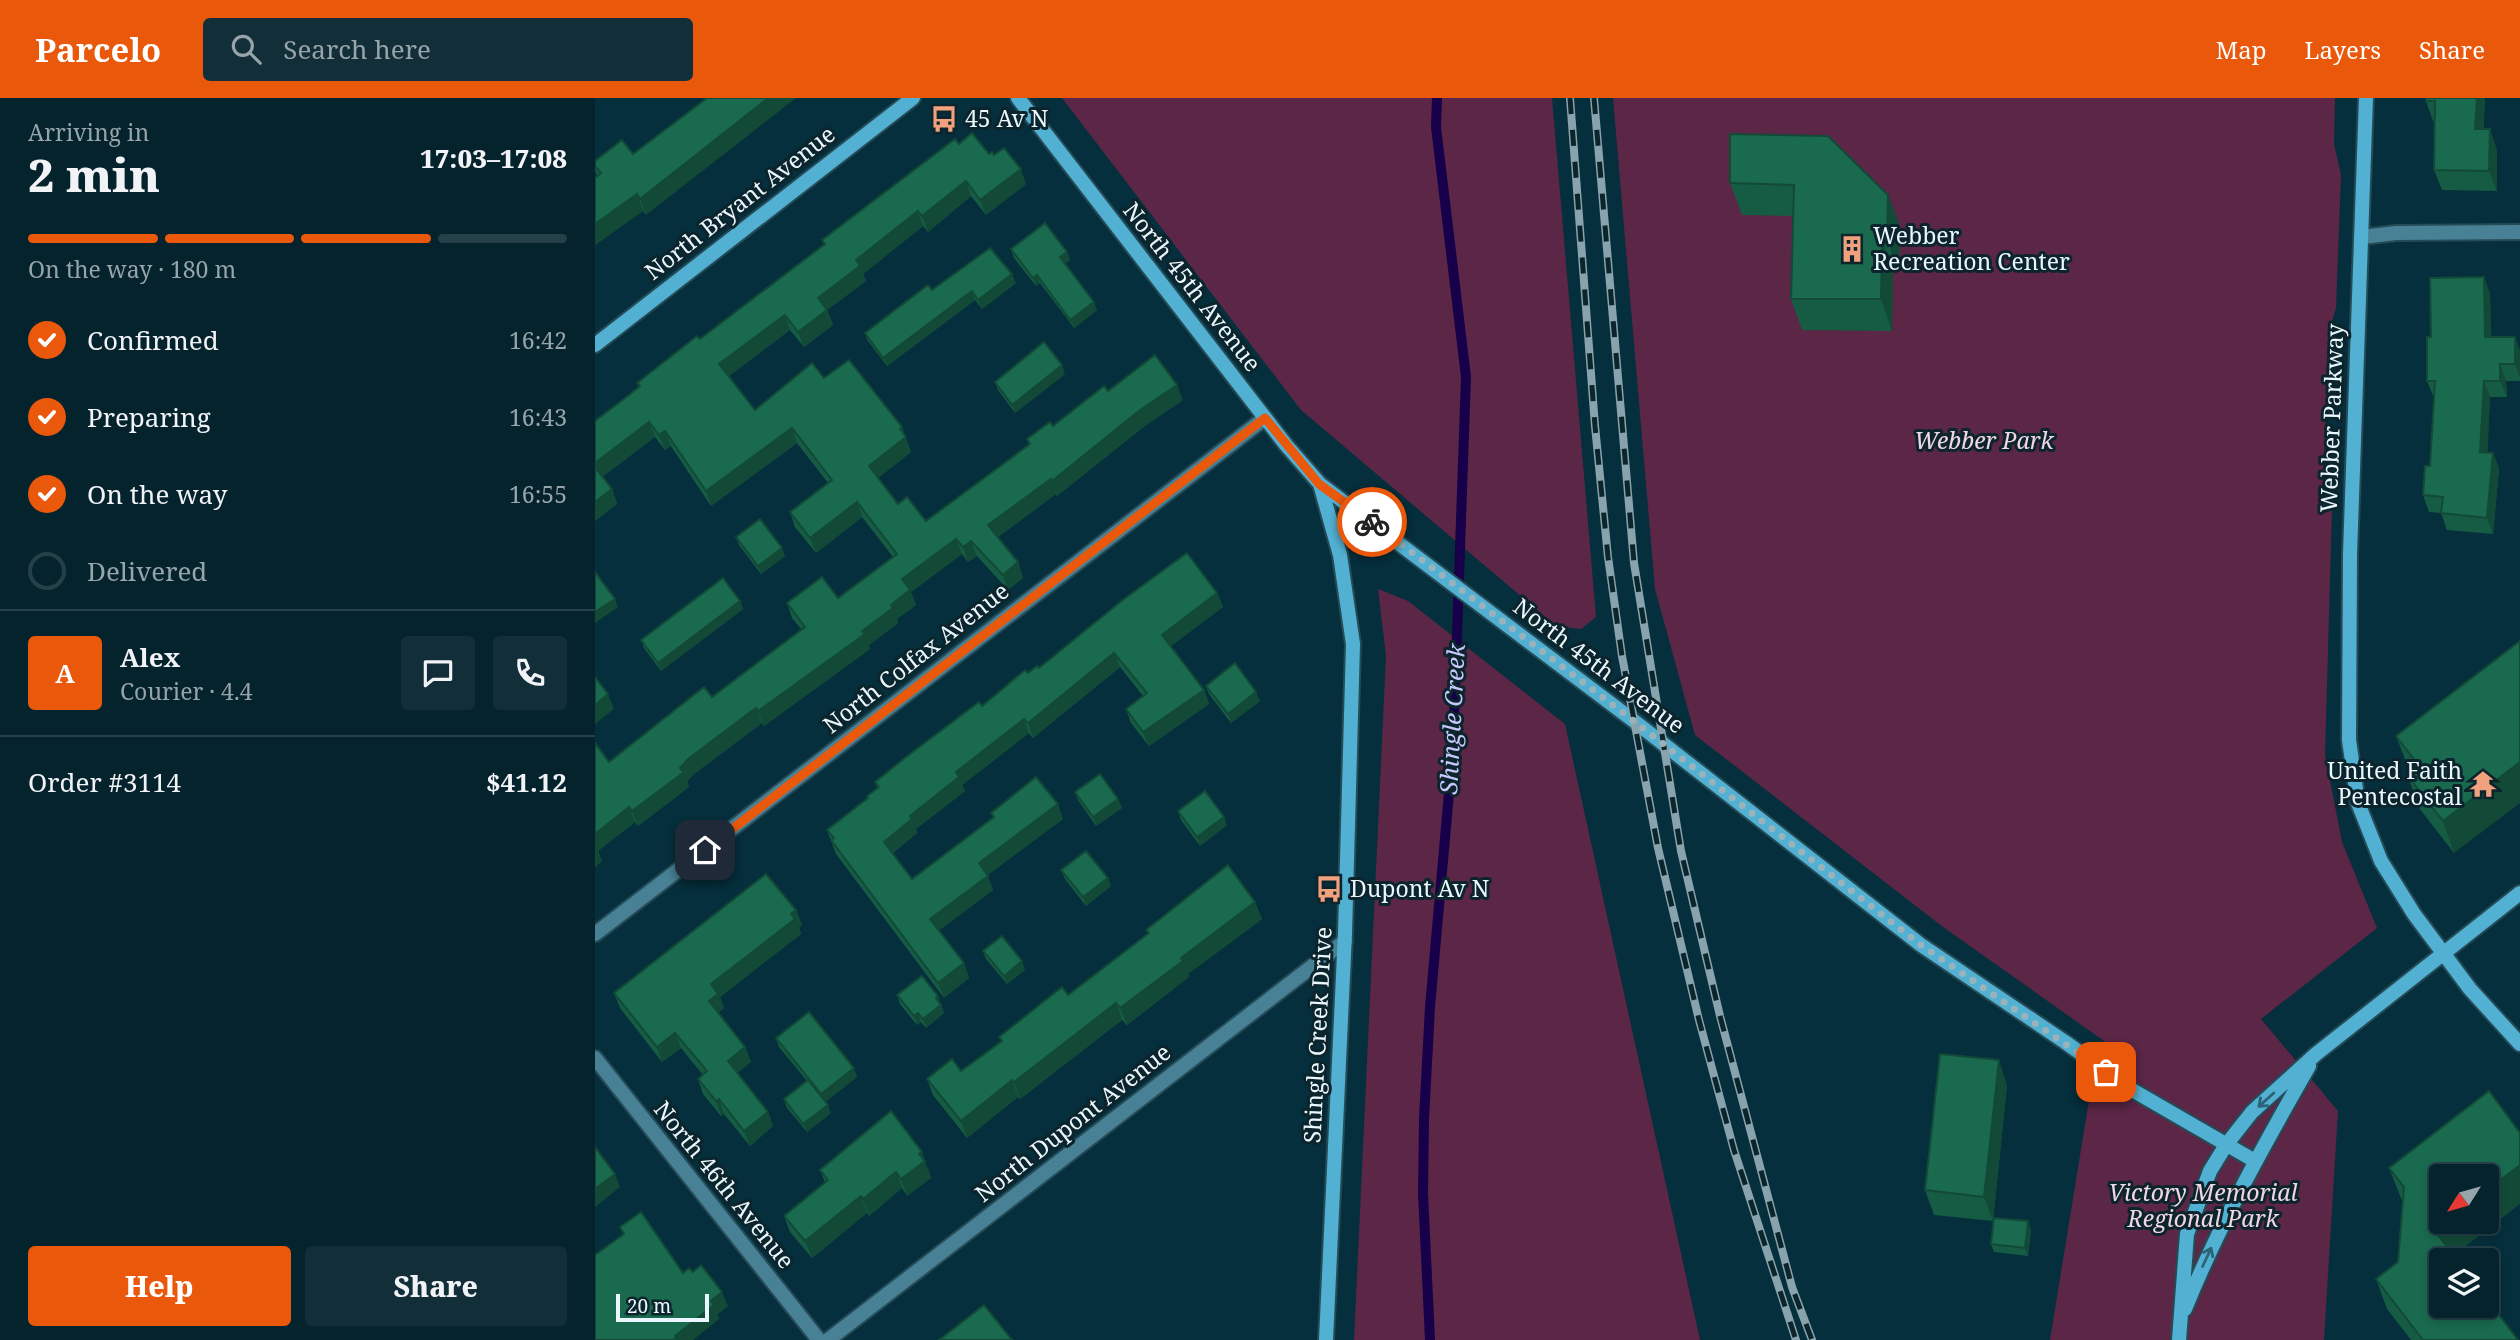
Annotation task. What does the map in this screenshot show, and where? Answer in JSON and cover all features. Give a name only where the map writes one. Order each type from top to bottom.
[{"type":"street","name":"North Bryant Avenue","points":[[595,345],[913,98]]},
{"type":"street","name":"North 45th Avenue","points":[[1018,98],[1319,484],[1557,662],[1921,945],[2127,1087],[2255,1161]]},
{"type":"street","name":"Webber Parkway","points":[[2366,98],[2350,554],[2349,740],[2358,803],[2381,861],[2414,914],[2470,989],[2520,1044]]},
{"type":"street","points":[[2362,237],[2396,233],[2520,232]]},
{"type":"street","name":"North Colfax Avenue","points":[[595,934],[1265,418]]},
{"type":"street","name":"Shingle Creek Drive","points":[[1319,484],[1340,555],[1353,644],[1345,941],[1326,1340]]},
{"type":"street","points":[[2179,1340],[2187,1234],[2210,1171],[2226,1145],[2252,1112],[2316,1054],[2520,893]]},
{"type":"street","name":"North Dupont Avenue","points":[[828,1340],[1345,941]]},
{"type":"street","points":[[2181,1320],[2206,1257],[2255,1161],[2316,1054]]},
{"type":"street","name":"North 46th Avenue","points":[[595,1058],[819,1340]]},
{"type":"green space","points":[[1062,98],[1552,98],[1596,617],[1581,629],[1556,626],[1301,410]]},
{"type":"green space","name":"Webber Park","points":[[1613,98],[2335,98],[2334,144],[2341,175],[2336,308],[2329,332],[2323,485],[2332,509],[2325,755],[2342,842],[2377,928],[2261,1019],[2338,1111],[2324,1340],[2050,1340],[2090,1094],[2107,1043],[1943,927],[1695,735],[1655,589]]},
{"type":"green space","points":[[1378,589],[1408,601],[1565,724],[1700,1340],[1354,1340],[1386,656]]},
{"type":"building","points":[[707,98],[768,98],[640,199],[637,194],[595,224],[595,178],[601,173],[595,166],[595,161],[622,140],[633,154]]},
{"type":"building","points":[[2426,98],[2477,98],[2475,129],[2490,129],[2489,171],[2434,170],[2435,101],[2426,101]]},
{"type":"building","points":[[972,133],[989,154],[992,152],[994,155],[1004,148],[1021,169],[980,200],[966,181],[922,216],[918,211],[856,260],[860,266],[818,298],[827,310],[798,332],[785,315],[719,364],[755,410],[812,363],[824,378],[849,360],[902,427],[900,429],[906,437],[869,466],[898,504],[907,497],[926,521],[1030,444],[1027,439],[1050,422],[1053,426],[1104,386],[1108,391],[1155,355],[1177,385],[1140,410],[1052,481],[1051,479],[988,525],[1018,562],[1003,575],[971,541],[963,547],[956,539],[902,579],[910,590],[891,605],[893,608],[862,631],[865,634],[758,711],[756,708],[688,759],[680,768],[684,772],[632,811],[629,807],[595,834],[595,743],[609,762],[704,687],[712,697],[805,627],[787,603],[822,577],[838,598],[897,554],[857,502],[810,538],[790,512],[832,480],[792,428],[706,491],[665,431],[659,435],[649,422],[595,463],[595,421],[640,386],[637,383],[697,336],[700,339],[825,244],[822,240],[955,139],[959,144]]},
{"type":"building","name":"Webber Recreation Center","points":[[1730,134],[1828,136],[1888,195],[1887,240],[1882,239],[1881,299],[1791,299],[1794,185],[1730,183]]},
{"type":"building","points":[[1045,223],[1067,252],[1060,257],[1094,302],[1070,320],[1037,275],[1033,278],[1011,249]]},
{"type":"building","points":[[990,248],[1012,274],[978,300],[972,291],[883,358],[865,333],[928,285],[932,290]]},
{"type":"building","points":[[2484,277],[2485,337],[2515,337],[2515,364],[2500,364],[2500,381],[2484,381],[2480,452],[2493,453],[2487,518],[2441,513],[2443,497],[2423,495],[2425,466],[2430,466],[2435,381],[2427,381],[2427,337],[2431,337],[2430,278]]},
{"type":"building","points":[[1044,342],[1062,365],[1012,405],[995,382]]},
{"type":"building","points":[[595,467],[612,489],[595,502]]},
{"type":"building","points":[[760,519],[782,548],[758,566],[736,537]]},
{"type":"building","points":[[1187,553],[1217,593],[1162,635],[1204,690],[1143,732],[1126,709],[1147,693],[1114,653],[1028,723],[1024,719],[956,772],[959,777],[910,816],[912,819],[884,842],[912,879],[994,817],[991,813],[1036,777],[1058,804],[979,863],[988,876],[930,919],[964,963],[938,983],[831,840],[834,838],[827,830],[868,798],[867,796],[879,787],[875,782],[906,757],[979,702],[982,706],[1025,670],[1028,673],[1037,666],[1039,668],[1124,599]]},
{"type":"building","points":[[595,572],[615,599],[595,612]]},
{"type":"building","points":[[723,578],[740,601],[658,663],[641,640]]},
{"type":"building","points":[[2520,641],[2520,762],[2443,821],[2408,776],[2420,767],[2396,736]]},
{"type":"building","points":[[1235,663],[1256,692],[1228,714],[1206,686]]},
{"type":"building","points":[[595,677],[608,694],[595,705]]},
{"type":"building","points":[[1100,774],[1118,799],[1093,817],[1075,792]]},
{"type":"building","points":[[1205,791],[1224,817],[1197,837],[1178,811]]},
{"type":"building","points":[[1086,851],[1108,878],[1083,897],[1061,870]]},
{"type":"building","points":[[1228,865],[1255,902],[1120,1008],[1116,1003],[961,1121],[927,1079],[952,1059],[961,1071],[1002,1041],[999,1037],[1062,987],[1068,995],[1149,933],[1146,930]]},
{"type":"building","points":[[766,874],[796,910],[791,914],[795,919],[711,984],[718,994],[709,1001],[745,1047],[728,1061],[768,1112],[744,1131],[719,1099],[716,1101],[698,1079],[707,1071],[675,1033],[657,1047],[614,993]]},
{"type":"building","points":[[1002,936],[1022,961],[1004,976],[983,951]]},
{"type":"building","points":[[922,976],[938,996],[936,998],[941,1005],[923,1019],[918,1013],[914,1016],[897,995]]},
{"type":"building","points":[[809,1012],[854,1068],[821,1094],[776,1038]]},
{"type":"building","points":[[1940,1054],[1999,1060],[1984,1197],[1925,1190]]},
{"type":"building","points":[[808,1080],[828,1105],[803,1124],[784,1099]]},
{"type":"building","points":[[2489,1091],[2520,1133],[2520,1165],[2499,1181],[2499,1164],[2429,1164],[2429,1234],[2437,1234],[2448,1248],[2429,1248],[2429,1318],[2499,1318],[2499,1315],[2518,1340],[2423,1340],[2376,1279],[2398,1262],[2404,1187],[2389,1168]]},
{"type":"building","points":[[891,1111],[922,1152],[919,1154],[925,1161],[901,1179],[896,1172],[805,1241],[784,1216],[828,1180],[820,1170]]},
{"type":"building","points":[[595,1147],[615,1174],[595,1189]]},
{"type":"building","points":[[641,1212],[683,1273],[689,1268],[693,1272],[701,1265],[722,1292],[711,1301],[714,1305],[673,1340],[595,1340],[595,1255],[624,1234],[620,1227]]},
{"type":"building","points":[[1994,1218],[2028,1221],[2025,1248],[1991,1244]]},
{"type":"building","points":[[984,1305],[1012,1340],[939,1340]]},
{"type":"waterway","name":"Shingle Creek","points":[[1430,1340],[1423,1193],[1424,1119],[1430,1007],[1453,748],[1466,377],[1436,127],[1437,98]]},
{"type":"railway","points":[[1570,98],[1595,426],[1608,557],[1622,656],[1658,848],[1699,1020],[1734,1150],[1796,1340]]},
{"type":"railway","points":[[1594,98],[1634,563],[1681,851],[1720,1016],[1792,1287],[1812,1340]]},
{"type":"way so far","points":[[1372,522],[1634,721],[1921,945],[2106,1072]]},
{"type":"place","name":"45 Av N","points":[[944,119]]},
{"type":"place","name":"Webber Recreation Center","points":[[1852,249]]},
{"type":"place","name":"United Faith Pentecostal","points":[[2483,784]]},
{"type":"place","name":"Dupont Av N","points":[[1329,889]]},
{"type":"route","points":[[705,850],[1265,418],[1319,484],[1372,522]]},
{"type":"park label","name":"Victory Memorial Regional Park","points":[[2203,1206]]}]
